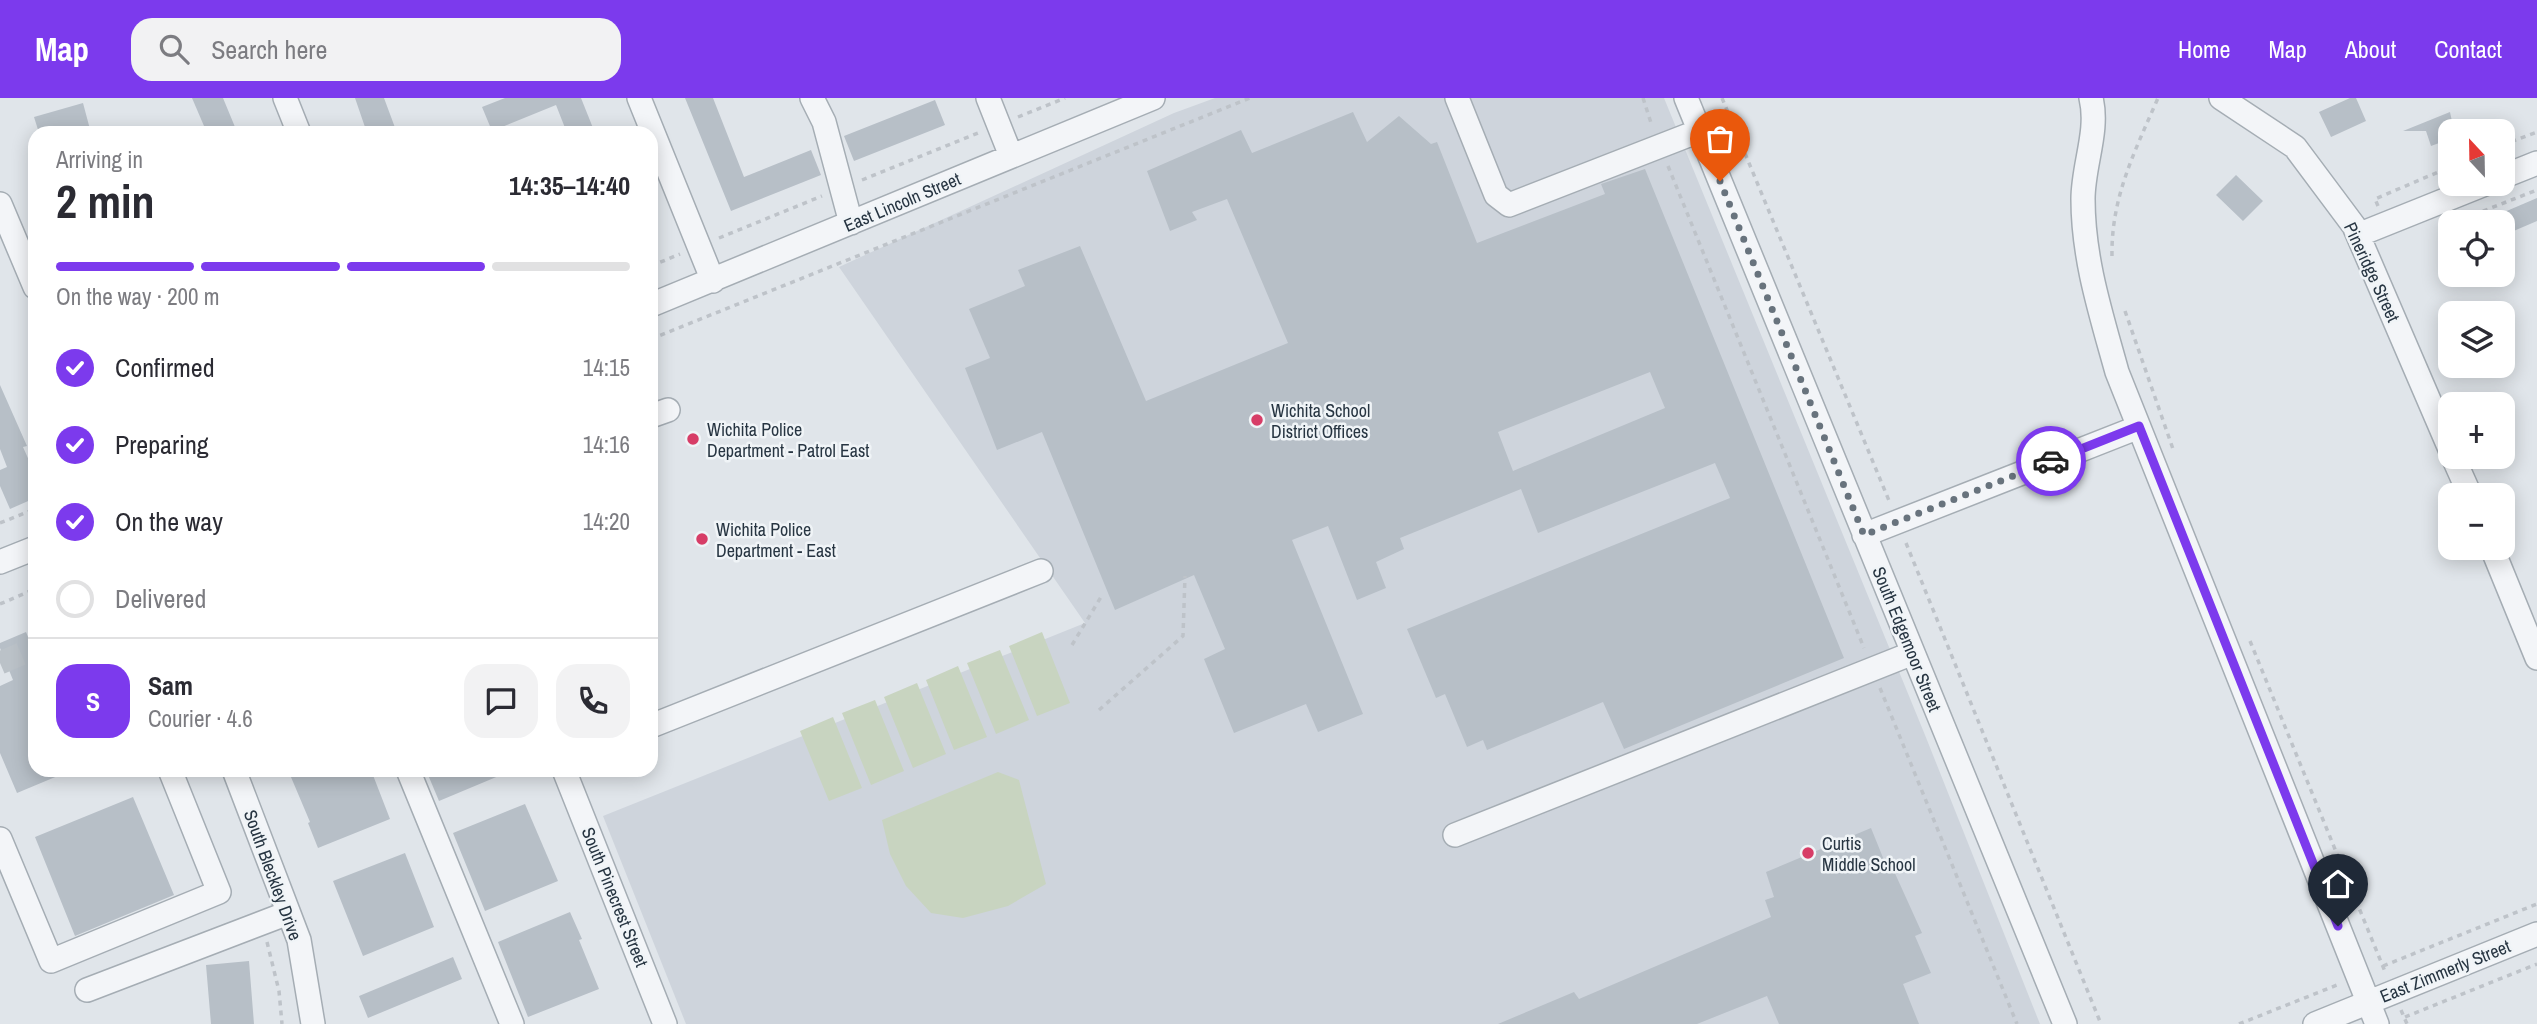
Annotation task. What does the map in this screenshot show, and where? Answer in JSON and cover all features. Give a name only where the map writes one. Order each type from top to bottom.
[{"type":"street","points":[[285,98],[296,126]]},
{"type":"street","points":[[639,98],[650,126]]},
{"type":"street","points":[[811,98],[824,122],[851,223]]},
{"type":"street","points":[[988,98],[1011,156]]},
{"type":"street","name":"East Lincoln Street","points":[[658,302],[1153,98]]},
{"type":"street","points":[[1457,98],[1496,195],[1509,205],[1699,131]]},
{"type":"street","name":"South Edgemoor Street","points":[[1686,98],[2065,1024]]},
{"type":"street","points":[[2091,98],[2094,112],[2083,197],[2088,267],[2117,372],[2368,1002],[2386,1022]]},
{"type":"street","name":"Pineridge Street","points":[[2221,98],[2295,147],[2354,226],[2438,421]]},
{"type":"street","points":[[658,145],[713,281]]},
{"type":"street","points":[[2515,172],[2537,163]]},
{"type":"street","points":[[2358,235],[2455,196]]},
{"type":"street","points":[[0,204],[28,271]]},
{"type":"street","points":[[1864,535],[2139,426]]},
{"type":"street","points":[[0,562],[28,551]]},
{"type":"street","points":[[2497,560],[2537,658]]},
{"type":"street","points":[[658,723],[1041,571]]},
{"type":"street","points":[[1455,835],[1913,653]]},
{"type":"street","points":[[0,839],[51,961],[219,892],[173,777]]},
{"type":"street","name":"South Bleckley Drive","points":[[237,777],[299,940],[313,1024]]},
{"type":"street","points":[[411,777],[512,1024]]},
{"type":"street","name":"South Pinecrest Street","points":[[567,777],[665,1024]]},
{"type":"street","points":[[87,990],[288,913]]},
{"type":"street","name":"East Zimmerly Street","points":[[2315,1024],[2537,934]]},
{"type":"path","points":[[658,336],[1250,98]]},
{"type":"path","points":[[1643,98],[1660,146],[2017,1024]]},
{"type":"path","points":[[1722,98],[1898,522],[2101,1024]]},
{"type":"path","points":[[2113,265],[2112,229],[2126,172],[2158,98]]},
{"type":"path","points":[[2515,140],[2537,132]]},
{"type":"path","points":[[2380,214],[2375,199],[2438,172]]},
{"type":"path","points":[[2486,210],[2537,190]]},
{"type":"path","points":[[2122,302],[2176,455]]},
{"type":"path","points":[[0,523],[28,512]]},
{"type":"path","points":[[1099,710],[1184,636],[1185,576]]},
{"type":"path","points":[[0,604],[28,592]]},
{"type":"path","points":[[1072,645],[1101,597]]},
{"type":"path","points":[[2247,634],[2407,1024]]},
{"type":"path","points":[[2383,966],[2537,904]]},
{"type":"path","points":[[262,923],[279,991],[282,1024]]},
{"type":"path","points":[[2386,1022],[2537,964]]},
{"type":"path","points":[[2239,1024],[2358,976]]},
{"type":"shaded area","points":[[1215,98],[1664,98],[1925,735],[2040,1024],[686,1024],[603,816],[1085,623],[839,267],[1174,113]]},
{"type":"green space","points":[[1042,632],[1070,703],[1037,716],[1009,646]]},
{"type":"green space","points":[[1000,650],[1029,720],[996,734],[967,663]]},
{"type":"green space","points":[[958,666],[987,737],[954,750],[926,680]]},
{"type":"green space","points":[[917,683],[946,754],[913,768],[884,697]]},
{"type":"green space","points":[[875,700],[904,771],[871,785],[842,713]]},
{"type":"green space","points":[[833,717],[862,788],[829,801],[800,731]]},
{"type":"green space","points":[[998,772],[1019,780],[1046,884],[1008,906],[963,918],[931,913],[906,886],[890,854],[882,820]]},
{"type":"building","points":[[192,98],[223,98],[235,126],[204,126]]},
{"type":"building","points":[[355,98],[384,98],[394,126],[365,126]]},
{"type":"building","points":[[505,98],[581,98],[592,126],[564,126],[556,105],[504,126],[490,126],[482,107]]},
{"type":"building","points":[[685,98],[713,98],[744,177],[811,150],[821,175],[731,211]]},
{"type":"building","points":[[2350,98],[2356,98],[2366,121],[2331,137],[2319,112]]},
{"type":"building","points":[[935,100],[945,125],[854,161],[844,136]]},
{"type":"building","points":[[83,103],[89,126],[37,126],[34,117]]},
{"type":"building","name":"Wichita School District Offices","points":[[1353,112],[1367,142],[1399,116],[1431,144],[1437,142],[1477,243],[1605,194],[1601,184],[1645,169],[1844,658],[1624,749],[1603,702],[1487,750],[1483,740],[1467,747],[1445,694],[1436,698],[1407,629],[1730,498],[1715,463],[1538,533],[1521,489],[1400,538],[1404,549],[1376,562],[1386,588],[1357,600],[1328,526],[1292,540],[1363,714],[1318,732],[1306,704],[1234,733],[1204,659],[1225,649],[1194,575],[1115,610],[1042,432],[997,450],[965,368],[990,358],[969,309],[1025,286],[1018,270],[1080,246],[1146,401],[1288,343],[1227,199],[1192,212],[1197,220],[1170,231],[1147,171],[1241,130],[1252,153]],"holes":[[[1650,372],[1665,408],[1513,471],[1498,432]]]},
{"type":"building","points":[[2450,112],[2451,119],[2438,119],[2438,143],[2431,146],[2426,131],[2403,131]]},
{"type":"building","points":[[2236,175],[2263,201],[2243,221],[2216,195]]},
{"type":"building","points":[[2537,198],[2537,221],[2515,230],[2515,210],[2509,210]]},
{"type":"building","points":[[0,385],[27,446],[23,447],[28,458],[28,501],[10,509],[0,486],[0,470],[7,467],[0,449]]},
{"type":"building","points":[[26,632],[28,777],[55,777],[17,793],[0,753],[0,686],[13,680],[0,643]]},
{"type":"building","points":[[291,777],[374,777],[390,819],[318,848],[308,823],[310,822]]},
{"type":"building","points":[[429,777],[496,777],[439,801]]},
{"type":"building","points":[[133,797],[174,895],[75,936],[35,837]]},
{"type":"building","points":[[525,804],[558,881],[485,911],[453,833]]},
{"type":"building","name":"Curtis Middle School","points":[[1871,828],[1888,870],[1893,869],[1922,933],[1915,936],[1931,973],[1903,984],[1919,1024],[1779,1024],[1767,996],[1697,1024],[1498,1024],[1574,992],[1579,999],[1771,917],[1765,900],[1774,897],[1766,872]]},
{"type":"building","points":[[405,853],[434,927],[363,956],[333,881]]},
{"type":"building","points":[[570,912],[599,989],[528,1017],[498,942]]},
{"type":"building","points":[[453,957],[462,979],[368,1018],[359,996]]},
{"type":"building","points":[[249,961],[254,1024],[211,1024],[206,965]]},
{"type":"tunnel","points":[[0,663],[28,651]]},
{"type":"way so far","points":[[1720,181],[1864,535],[2051,461]]},
{"type":"place","name":"Wichita School District Offices","points":[[1257,420]]},
{"type":"place","name":"Wichita Police Department - Patrol East","points":[[693,439]]},
{"type":"place","name":"Wichita Police Department - East","points":[[702,539]]},
{"type":"place","name":"Curtis Middle School","points":[[1808,853]]},
{"type":"route","points":[[2051,461],[2139,426],[2338,926]]}]
